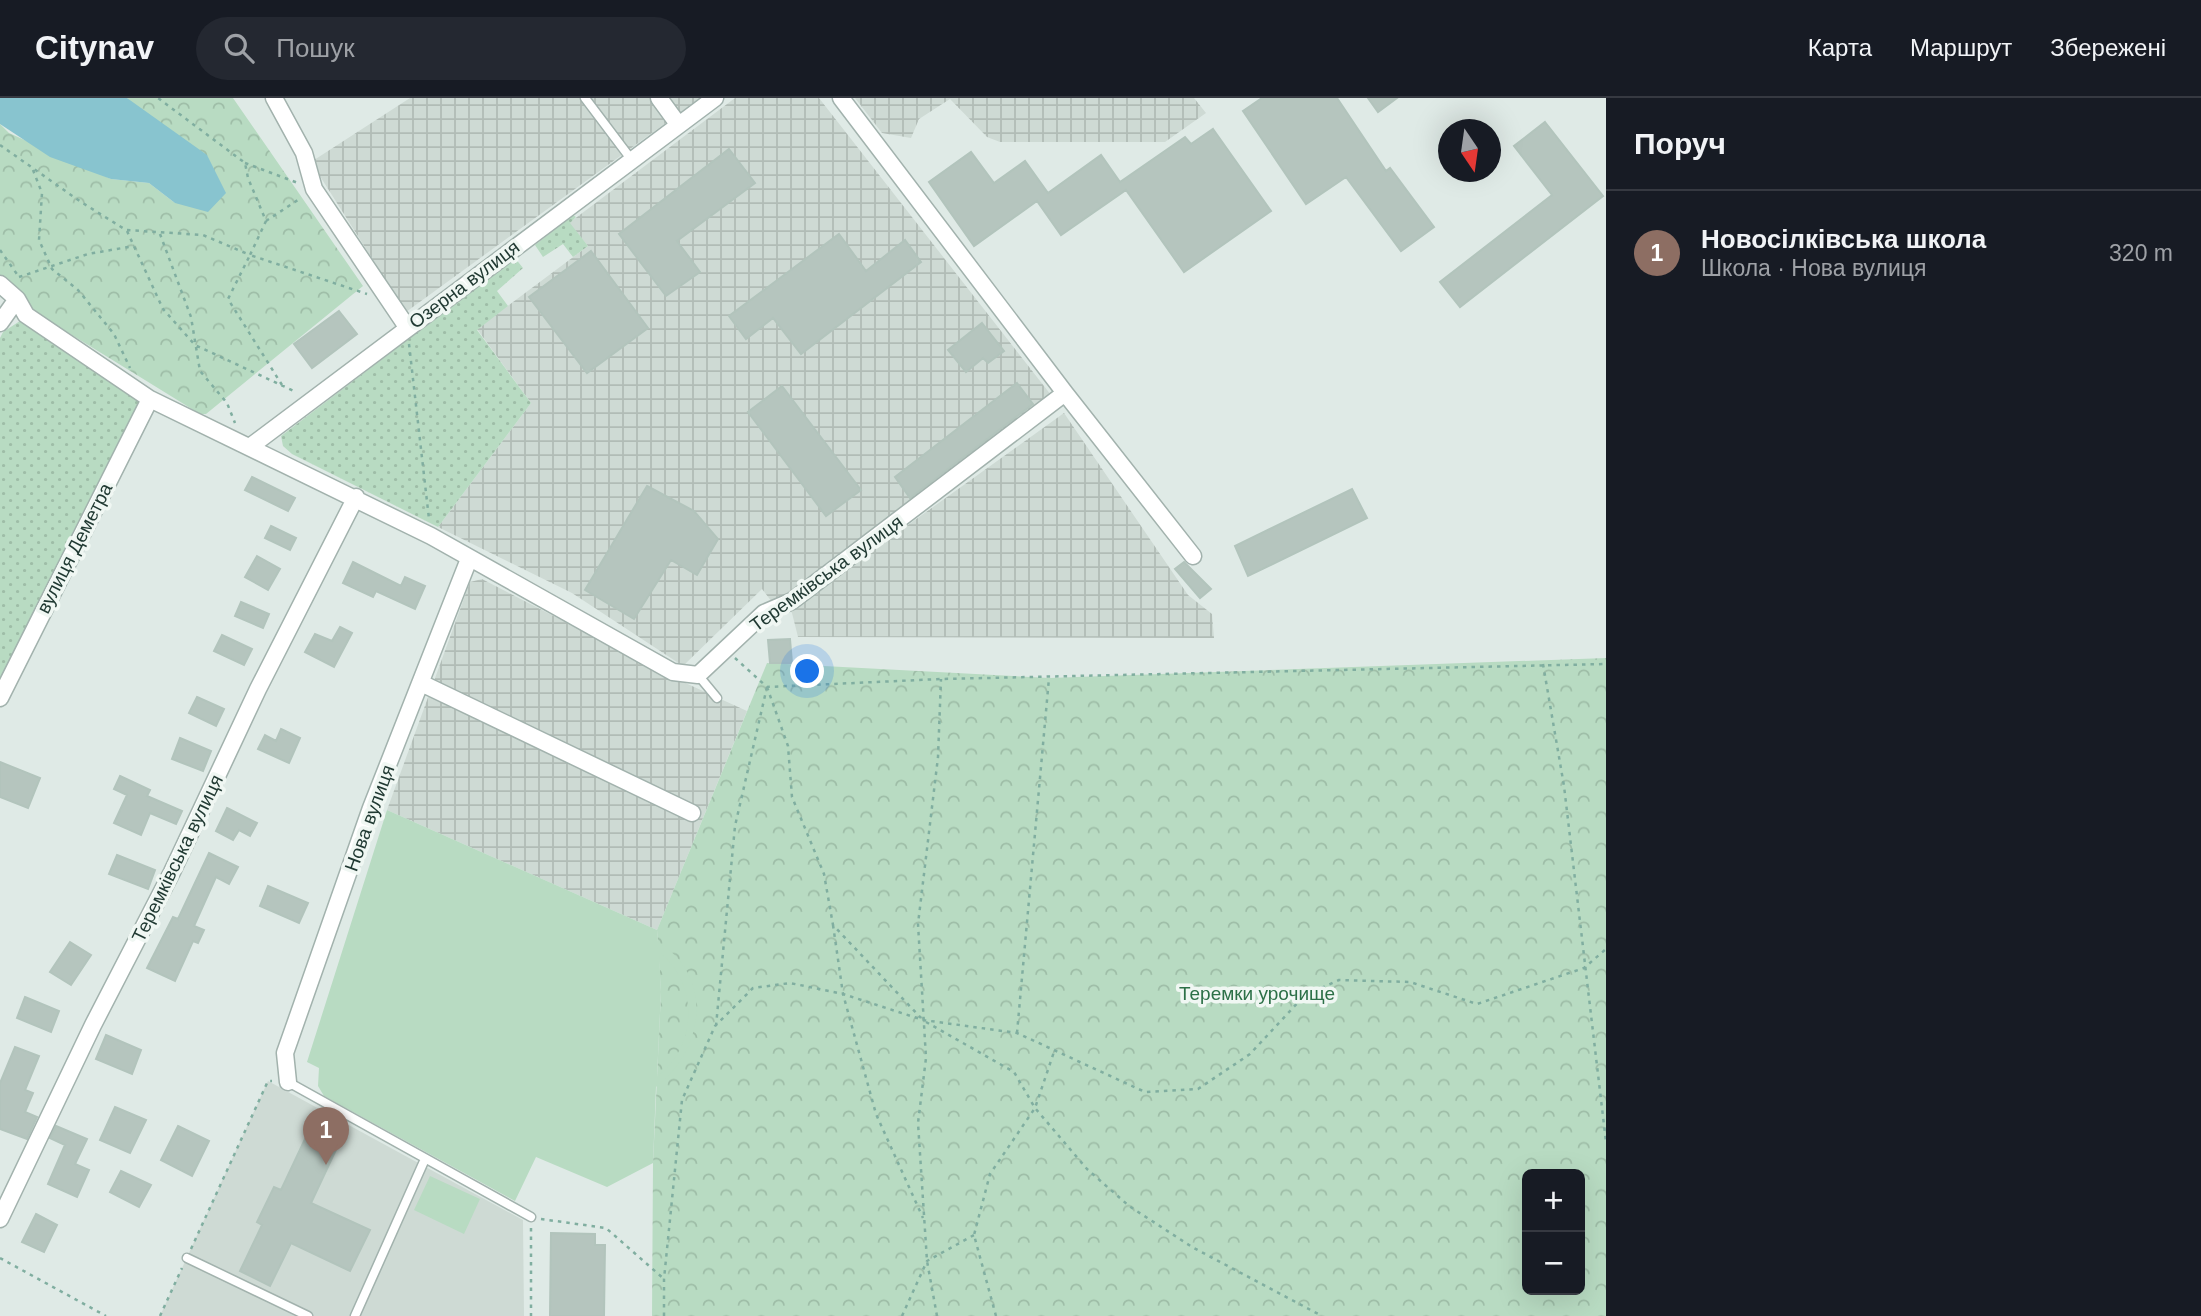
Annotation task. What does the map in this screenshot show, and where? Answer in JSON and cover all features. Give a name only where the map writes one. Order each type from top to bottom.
[{"type":"street","points":[[274,98],[304,153],[314,189],[407,327]]},
{"type":"street","points":[[659,98],[678,124]]},
{"type":"street","name":"Озерна вулиця","points":[[246,444],[311,400],[715,98]]},
{"type":"street","points":[[841,98],[1065,393],[1193,556]]},
{"type":"street","points":[[0,284],[17,299],[26,315],[150,400],[356,497],[431,536],[673,672],[698,675]]},
{"type":"street","points":[[0,323],[17,299]]},
{"type":"street","name":"Теремківська вулиця","points":[[698,675],[764,613],[792,601],[1065,393]]},
{"type":"street","name":"вулиця Деметра","points":[[0,698],[150,400]]},
{"type":"street","name":"Теремківська вулиця","points":[[0,1219],[93,1024],[172,872],[258,689],[356,497]]},
{"type":"street","name":"Нова вулиця","points":[[288,1082],[285,1053],[371,808],[469,559]]},
{"type":"street","points":[[421,682],[692,813]]},
{"type":"lane","points":[[585,98],[631,159]]},
{"type":"lane","points":[[698,675],[717,698]]},
{"type":"lane","points":[[288,1082],[531,1217]]},
{"type":"lane","points":[[355,1316],[425,1159]]},
{"type":"lane","points":[[187,1258],[308,1316]]},
{"type":"path","points":[[158,98],[245,163],[314,189]]},
{"type":"path","points":[[0,145],[33,170],[126,230],[203,235],[250,255],[390,302]]},
{"type":"path","points":[[245,163],[248,178],[266,221]]},
{"type":"path","points":[[33,170],[42,193],[39,240],[51,267],[78,290],[114,334],[132,371]]},
{"type":"path","points":[[282,385],[228,299],[266,221],[314,189]]},
{"type":"path","points":[[126,230],[163,309],[195,345],[311,400]]},
{"type":"path","points":[[160,234],[191,317],[200,371],[227,403],[246,444]]},
{"type":"path","points":[[19,277],[88,254],[135,246]]},
{"type":"path","points":[[407,327],[431,536]]},
{"type":"path","points":[[724,650],[751,669],[767,687],[788,746],[792,797],[824,874],[843,994],[876,1114],[925,1221]]},
{"type":"path","points":[[1543,664],[1564,786],[1606,1142]]},
{"type":"path","points":[[767,687],[941,680],[1606,664]]},
{"type":"path","points":[[1017,1034],[1049,678]]},
{"type":"path","points":[[937,1316],[927,1261],[918,1123],[926,1058],[918,924],[938,757],[941,680]]},
{"type":"path","points":[[664,1316],[664,1279],[682,1100],[715,1026],[725,954],[735,826],[767,687]]},
{"type":"path","points":[[833,925],[923,1020],[1014,1072],[1035,1108],[1087,1170],[1129,1206],[1192,1247],[1322,1316]]},
{"type":"path","points":[[715,1026],[753,988],[790,983],[843,994],[923,1020],[1017,1034],[1145,1092],[1198,1089],[1250,1054],[1304,996],[1339,980],[1410,982],[1477,1004],[1584,968],[1606,949]]},
{"type":"path","points":[[996,1316],[974,1235],[990,1174],[1035,1108],[1055,1049]]},
{"type":"path","points":[[160,1316],[268,1081],[288,1082]]},
{"type":"path","points":[[531,1316],[531,1217],[606,1228],[664,1279]]},
{"type":"path","points":[[902,1316],[927,1261],[974,1235]]},
{"type":"path","points":[[0,1258],[107,1316]]},
{"type":"shaded area","points":[[410,98],[700,98],[406,312],[311,162]]},
{"type":"shaded area","points":[[735,98],[819,98],[1051,395],[790,596],[772,602],[762,589],[683,666],[572,593],[438,527],[531,403],[477,329],[588,246],[569,223]]},
{"type":"shaded area","points":[[855,98],[1194,98],[1206,113],[1165,142],[1000,142],[987,137],[950,99],[919,119],[911,138],[882,133]]},
{"type":"shaded area","points":[[1064,413],[1188,595],[1212,614],[1214,638],[798,637],[791,609]]},
{"type":"shaded area","points":[[482,579],[670,676],[747,711],[657,930],[387,810],[470,582]]},
{"type":"shaded area","points":[[268,1081],[523,1220],[524,1316],[160,1316]]},
{"type":"green space","points":[[127,98],[233,98],[363,286],[206,414],[200,414],[33,311],[0,279],[0,124],[9,133],[111,179],[149,183],[175,203],[137,108]]},
{"type":"green space","points":[[573,215],[576,217],[570,223],[588,246],[573,257],[563,244],[543,257],[535,245]]},
{"type":"green space","points":[[515,258],[523,268],[497,291],[508,306],[477,330],[531,403],[438,527],[292,454],[283,446],[281,436]]},
{"type":"green space","points":[[23,319],[140,399],[0,684],[0,338],[3,332]]},
{"type":"green space","name":"Теремки урочище","points":[[1606,658],[1606,1316],[652,1316],[653,1163],[661,992],[657,930],[767,663],[1049,678]]},
{"type":"green space","points":[[387,810],[657,930],[658,942],[676,957],[688,974],[695,994],[693,1034],[685,1054],[672,1072],[656,1087],[653,1163],[607,1187],[536,1157],[515,1201],[324,1096],[318,1086],[319,1068],[307,1062]],"holes":[[[659,952],[672,965],[687,997],[686,1032],[680,1049],[657,1077],[661,992]]]},
{"type":"green space","points":[[430,1176],[480,1199],[464,1234],[414,1210]]},
{"type":"water","points":[[0,98],[127,98],[207,155],[226,193],[208,212],[175,203],[149,183],[111,179],[50,157],[0,124]]},
{"type":"building","points":[[1262,98],[1337,98],[1386,171],[1390,168],[1434,227],[1401,251],[1346,177],[1306,204],[1243,111]]},
{"type":"building","points":[[1368,98],[1397,98],[1378,112]]},
{"type":"building","points":[[1545,122],[1603,196],[1460,307],[1440,282],[1552,195],[1514,146]]},
{"type":"building","points":[[1213,129],[1271,211],[1184,272],[1126,190],[1061,235],[1037,201],[974,246],[929,182],[971,152],[994,183],[1025,161],[1048,193],[1101,155],[1120,182],[1185,137],[1191,144]]},
{"type":"building","points":[[729,149],[755,183],[677,241],[700,272],[666,296],[619,234]]},
{"type":"building","points":[[839,234],[866,271],[905,240],[921,262],[801,354],[773,318],[746,339],[729,316]]},
{"type":"building","points":[[591,251],[648,328],[587,373],[529,297]]},
{"type":"building","points":[[339,311],[357,334],[312,368],[294,344]]},
{"type":"building","points":[[982,323],[1004,351],[988,363],[983,358],[966,372],[948,350]]},
{"type":"building","points":[[1017,383],[1033,404],[910,498],[895,477]]},
{"type":"building","points":[[782,386],[861,490],[826,516],[748,412]]},
{"type":"building","points":[[252,477],[295,498],[288,511],[245,490]]},
{"type":"building","points":[[647,486],[694,511],[718,539],[697,575],[671,560],[634,619],[585,590]]},
{"type":"building","points":[[1352,489],[1367,518],[1248,576],[1235,546]]},
{"type":"building","points":[[271,526],[296,538],[290,550],[265,538]]},
{"type":"building","points":[[257,556],[280,569],[268,590],[245,577]]},
{"type":"building","points":[[353,562],[401,586],[405,577],[425,586],[415,609],[376,591],[373,597],[343,583]]},
{"type":"building","points":[[1184,562],[1211,589],[1200,598],[1175,569]]},
{"type":"building","points":[[241,602],[269,614],[263,628],[235,616]]},
{"type":"building","points":[[340,627],[352,633],[334,667],[305,652],[315,634],[332,641]]},
{"type":"building","points":[[222,635],[252,649],[244,665],[214,651]]},
{"type":"building","points":[[790,639],[792,663],[770,663],[768,640]]},
{"type":"building","points":[[197,697],[224,709],[216,726],[189,713]]},
{"type":"building","points":[[281,729],[300,738],[289,763],[258,749],[265,735],[276,741]]},
{"type":"building","points":[[180,738],[211,751],[203,771],[172,759]]},
{"type":"building","points":[[0,762],[40,778],[28,808],[0,797]]},
{"type":"building","points":[[120,776],[150,790],[147,796],[182,811],[176,824],[150,813],[141,835],[114,823],[127,795],[114,789]]},
{"type":"building","points":[[227,808],[257,823],[250,836],[239,830],[233,840],[216,831]]},
{"type":"building","points":[[209,853],[238,867],[229,884],[216,877],[194,926],[204,930],[198,943],[193,941],[175,981],[147,968],[173,917],[178,919]]},
{"type":"building","points":[[117,855],[155,870],[148,889],[109,874]]},
{"type":"building","points":[[268,886],[308,903],[299,923],[260,906]]},
{"type":"building","points":[[70,942],[91,955],[71,985],[50,972]]},
{"type":"building","points":[[25,997],[59,1011],[51,1032],[17,1018]]},
{"type":"building","points":[[106,1035],[141,1050],[132,1074],[96,1059]]},
{"type":"building","points":[[15,1047],[39,1056],[25,1090],[33,1093],[25,1112],[37,1117],[27,1139],[0,1129],[0,1083]]},
{"type":"building","points":[[115,1107],[146,1120],[130,1153],[100,1140]]},
{"type":"building","points":[[313,1122],[342,1137],[311,1203],[370,1230],[350,1271],[291,1243],[270,1286],[240,1271],[262,1225],[257,1222],[274,1187],[281,1190]]},
{"type":"building","points":[[56,1126],[87,1139],[75,1164],[89,1170],[77,1197],[48,1184],[65,1145],[50,1138]]},
{"type":"building","points":[[178,1126],[209,1141],[192,1176],[161,1160]]},
{"type":"building","points":[[121,1171],[151,1185],[139,1207],[110,1192]]},
{"type":"building","points":[[36,1214],[57,1225],[44,1252],[22,1242]]},
{"type":"building","points":[[551,1233],[595,1234],[595,1245],[605,1245],[604,1316],[550,1316]]},
{"type":"place","name":"Новосілківська школа","points":[[326,1165]]}]
